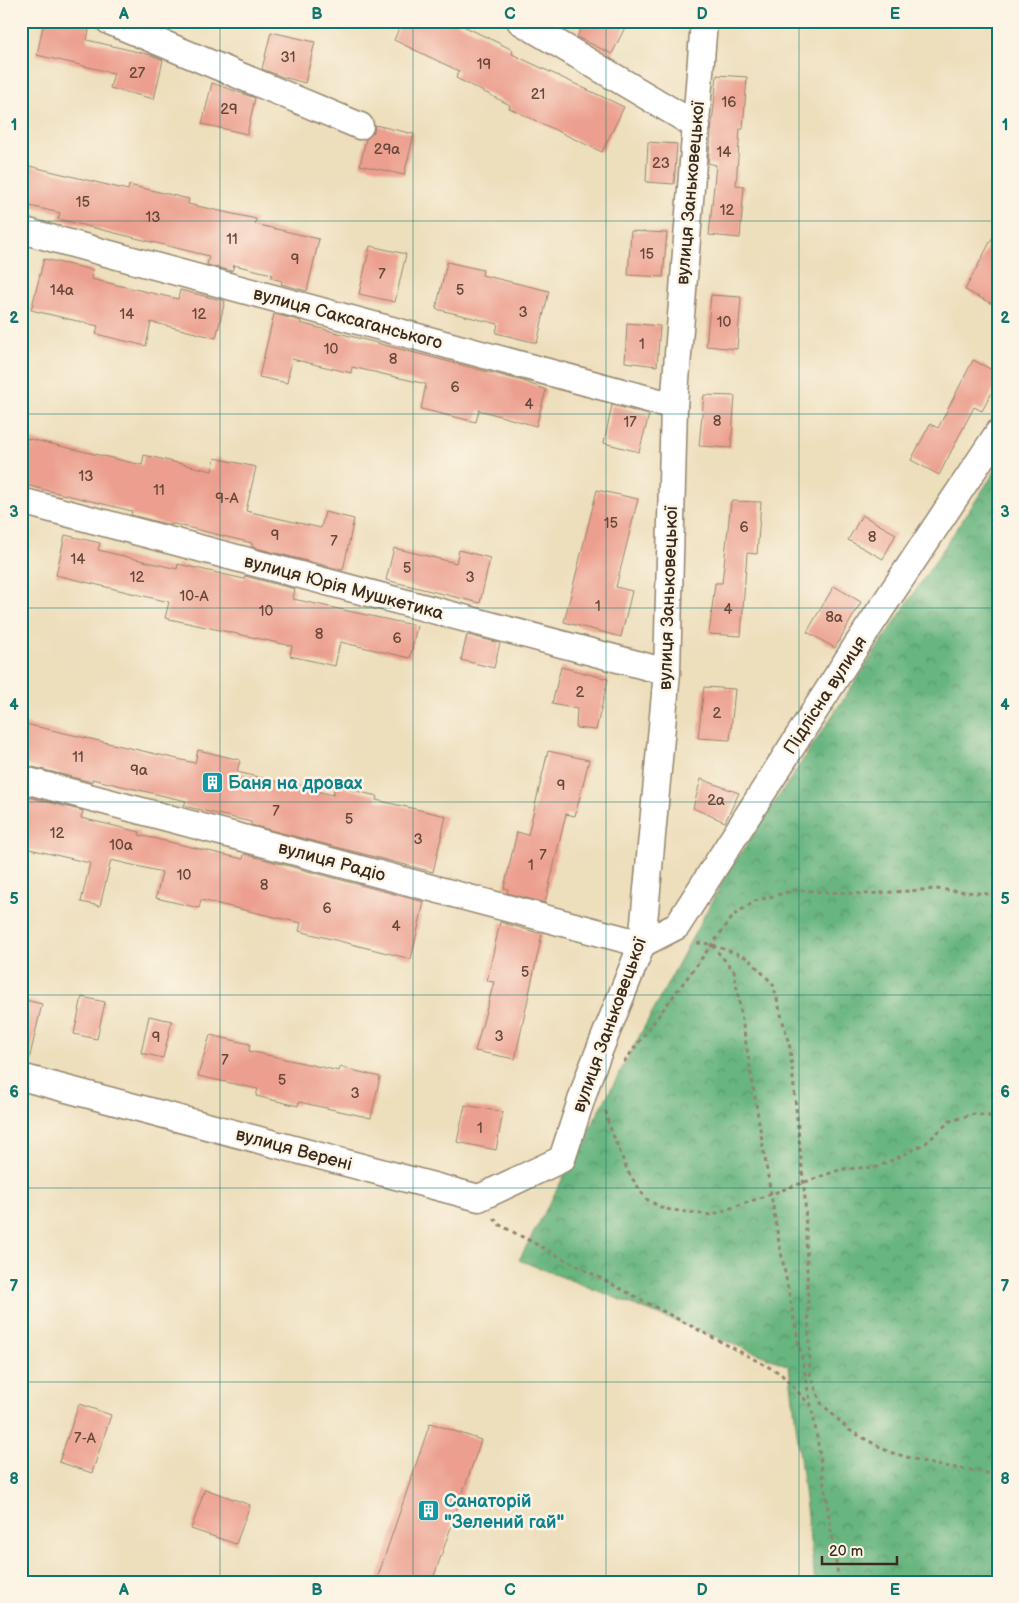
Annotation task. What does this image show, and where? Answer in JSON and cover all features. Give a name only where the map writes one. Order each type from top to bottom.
[{"type":"street","points":[[109,21],[360,126]]},
{"type":"street","points":[[520,21],[696,126]]},
{"type":"street","name":"вулиця Заньковецької","points":[[479,1198],[562,1159],[589,1076],[642,944],[667,672],[674,406],[704,21]]},
{"type":"street","name":"вулиця Саксаганського","points":[[21,230],[674,406]]},
{"type":"street","name":"Підлісна вулиця","points":[[642,944],[677,926],[848,659],[998,433]]},
{"type":"street","name":"вулиця Юрія Мушкетика","points":[[21,501],[667,672]]},
{"type":"street","name":"вулиця Радіо","points":[[21,778],[642,944]]},
{"type":"street","name":"вулиця Верені","points":[[21,1077],[479,1198]]},
{"type":"path","points":[[619,1069],[734,915],[755,901],[795,890],[865,894],[936,889],[998,895]]},
{"type":"path","points":[[694,943],[711,944],[748,958],[773,984],[790,1048],[803,1181],[810,1374],[821,1403],[849,1430],[889,1452],[936,1465],[984,1472],[998,1477]]},
{"type":"path","points":[[711,944],[734,972],[771,1192],[812,1407],[839,1582]]},
{"type":"path","points":[[589,1076],[595,1096],[608,1122],[628,1172],[646,1199],[664,1209],[711,1215],[771,1192],[842,1169],[877,1166],[896,1159],[926,1143],[950,1121],[974,1114],[998,1117]]},
{"type":"path","points":[[606,1107],[608,1122]]},
{"type":"path","points":[[479,1198],[498,1224],[780,1373],[812,1407]]},
{"type":"green space","points":[[998,467],[998,1582],[815,1582],[789,1366],[519,1260],[725,877]]},
{"type":"building","points":[[44,21],[91,21],[87,40],[151,55],[163,60],[154,99],[110,88],[114,73],[37,55]]},
{"type":"building","points":[[402,21],[453,21],[513,50],[512,54],[624,107],[602,152],[509,108],[510,105],[456,78],[459,71],[394,40]]},
{"type":"building","points":[[584,21],[628,21],[612,54],[577,37]]},
{"type":"building","points":[[271,32],[315,42],[305,83],[262,69]]},
{"type":"building","points":[[717,75],[747,77],[743,129],[740,129],[736,185],[744,186],[740,238],[709,235],[716,165],[708,163]]},
{"type":"building","points":[[212,83],[255,98],[247,134],[202,124]]},
{"type":"building","points":[[375,125],[414,134],[404,175],[360,165],[366,139],[374,132]]},
{"type":"building","points":[[648,142],[677,144],[674,184],[646,182]]},
{"type":"building","points":[[21,164],[128,190],[129,185],[189,199],[188,204],[256,219],[255,224],[319,239],[307,291],[281,284],[282,281],[271,278],[272,274],[234,265],[232,271],[207,265],[209,256],[58,219],[60,213],[21,204]]},
{"type":"building","points":[[998,227],[998,307],[965,290]]},
{"type":"building","points":[[631,231],[667,233],[663,277],[628,275]]},
{"type":"building","points":[[370,246],[406,254],[395,302],[359,294]]},
{"type":"building","points":[[44,259],[93,270],[91,279],[178,299],[180,290],[225,301],[216,338],[151,322],[146,346],[96,334],[98,326],[31,310]]},
{"type":"building","points":[[447,262],[483,270],[482,275],[549,291],[537,343],[496,333],[498,324],[436,309]]},
{"type":"building","points":[[711,295],[741,297],[737,349],[706,346]]},
{"type":"building","points":[[274,314],[301,321],[300,323],[523,381],[546,390],[536,426],[479,410],[476,422],[421,409],[426,384],[352,367],[351,373],[292,359],[287,383],[259,377]]},
{"type":"building","points":[[627,323],[660,326],[657,366],[625,362]]},
{"type":"building","points":[[973,360],[998,373],[998,381],[982,411],[974,407],[939,475],[911,460],[930,424],[938,428]]},
{"type":"building","points":[[704,395],[735,396],[731,448],[699,446]]},
{"type":"building","points":[[612,405],[649,415],[639,452],[604,443]]},
{"type":"building","points":[[21,437],[142,465],[144,455],[212,471],[215,458],[256,467],[246,511],[321,528],[325,512],[354,519],[343,570],[252,547],[252,543],[174,524],[170,525],[131,515],[132,511],[21,484]]},
{"type":"building","points":[[597,490],[638,499],[616,587],[632,591],[621,637],[564,622]]},
{"type":"building","points":[[731,501],[761,502],[757,554],[747,553],[741,636],[709,634],[715,583],[722,583]]},
{"type":"building","points":[[862,515],[896,534],[883,559],[848,540]]},
{"type":"building","points":[[65,535],[100,543],[98,550],[177,569],[178,564],[244,579],[245,576],[295,589],[293,599],[417,626],[410,658],[340,642],[335,666],[290,656],[292,646],[165,618],[169,602],[56,575]]},
{"type":"building","points":[[394,548],[456,563],[459,550],[490,558],[480,603],[386,580]]},
{"type":"building","points":[[834,586],[861,602],[835,648],[807,632]]},
{"type":"building","points":[[467,635],[500,643],[494,668],[461,660]]},
{"type":"building","points":[[561,667],[608,679],[596,730],[576,728],[577,709],[552,704]]},
{"type":"building","points":[[704,687],[735,689],[730,740],[698,738]]},
{"type":"building","points":[[21,723],[195,763],[198,750],[240,760],[237,772],[333,795],[335,786],[377,796],[376,800],[446,816],[433,872],[251,825],[251,822],[184,806],[186,801],[92,779],[92,782],[21,764]]},
{"type":"building","points":[[548,751],[589,760],[575,816],[566,814],[545,903],[507,893],[508,889],[504,888],[517,832],[528,835]]},
{"type":"building","points":[[701,779],[739,793],[725,822],[693,808]]},
{"type":"building","points":[[21,795],[83,811],[81,818],[140,832],[139,835],[243,859],[244,854],[424,902],[411,959],[299,931],[301,923],[201,900],[199,908],[156,898],[162,872],[111,860],[100,906],[81,902],[90,863],[21,847]]},
{"type":"building","points":[[500,922],[542,934],[515,1059],[475,1051],[494,982],[487,981]]},
{"type":"building","points":[[82,997],[105,1002],[97,1039],[74,1034]]},
{"type":"building","points":[[21,999],[42,1004],[29,1060],[21,1059]]},
{"type":"building","points":[[149,1016],[172,1021],[163,1058],[141,1053]]},
{"type":"building","points":[[210,1035],[250,1044],[249,1051],[339,1071],[340,1067],[380,1077],[371,1118],[299,1102],[298,1106],[256,1096],[258,1089],[198,1076]]},
{"type":"building","points":[[465,1105],[503,1112],[496,1150],[457,1142]]},
{"type":"building","points":[[79,1404],[111,1415],[92,1473],[59,1462]]},
{"type":"building","name":"Санаторій \"Зелений гай\"","points":[[430,1423],[481,1440],[432,1582],[376,1582]]},
{"type":"building","points":[[205,1489],[250,1505],[236,1544],[191,1529]]},
{"type":"place","name":"Баня на дровах","points":[[212,783]]},
{"type":"place","name":"Санаторій \"Зелений гай\"","points":[[428,1511]]}]
